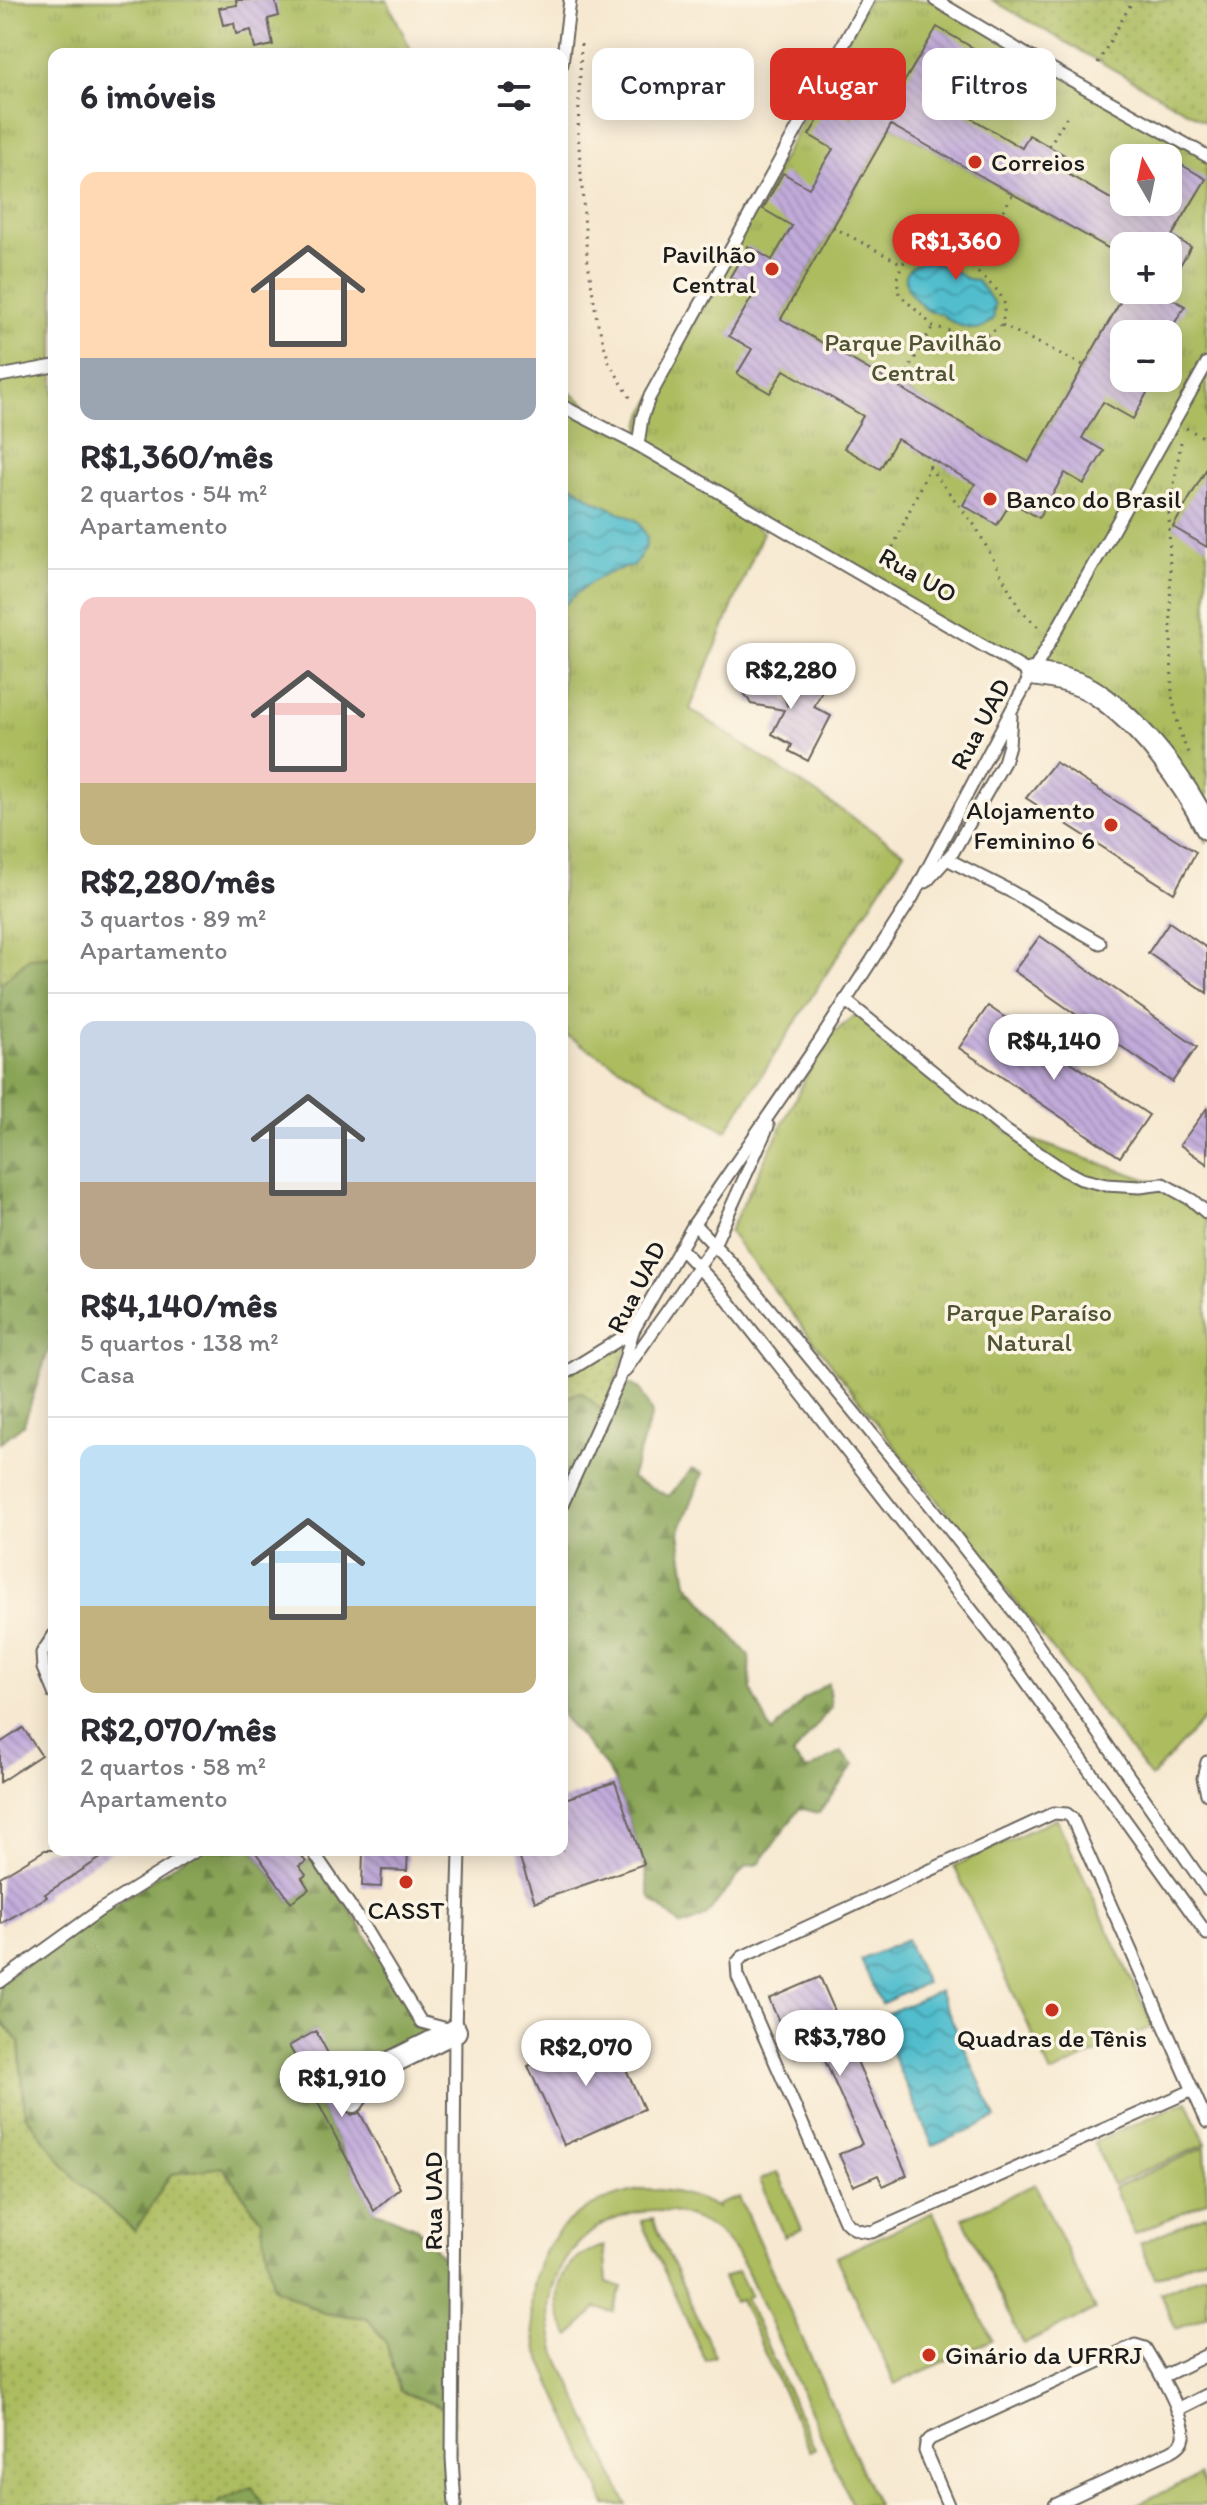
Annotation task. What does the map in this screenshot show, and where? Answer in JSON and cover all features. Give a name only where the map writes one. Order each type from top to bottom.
[{"type":"street","name":"Rua UO","points":[[1032,674],[1071,682],[1096,692],[1119,712],[1168,765],[1207,828]]},
{"type":"street","points":[[353,2101],[374,2071],[455,2031]]},
{"type":"lane","points":[[564,48],[570,0]]},
{"type":"lane","points":[[638,445],[649,398],[868,0]]},
{"type":"lane","points":[[935,0],[1207,156]]},
{"type":"lane","name":"Rua UAD","points":[[568,1492],[619,1379],[633,1331],[694,1224],[780,1100],[912,898],[1052,638],[1178,425],[1207,363]]},
{"type":"lane","points":[[0,376],[48,367]]},
{"type":"lane","name":"Rua UO","points":[[568,409],[638,445],[1032,674]]},
{"type":"lane","points":[[912,898],[947,859],[1004,762],[1009,745],[1011,711]]},
{"type":"lane","points":[[947,859],[1100,943]]},
{"type":"lane","points":[[845,1000],[1006,1131],[1064,1170],[1081,1179],[1106,1185],[1140,1187],[1163,1184],[1192,1200],[1207,1213]]},
{"type":"lane","name":"Rua UAD","points":[[619,1379],[714,1245],[780,1100]]},
{"type":"lane","points":[[694,1224],[735,1267],[1019,1618],[1207,1889]]},
{"type":"lane","points":[[680,1248],[720,1290],[1003,1650],[1207,1934]]},
{"type":"lane","points":[[568,1371],[633,1331]]},
{"type":"lane","points":[[48,1644],[42,1653],[48,1680]]},
{"type":"lane","points":[[1207,1762],[1203,1778],[1207,1794]]},
{"type":"lane","points":[[1193,2090],[872,2232],[859,2231],[845,2221],[738,1977],[737,1963],[742,1957],[1054,1813],[1067,1814],[1072,1818],[1193,2090],[1207,2122]]},
{"type":"lane","points":[[0,1982],[100,1910],[186,1856]]},
{"type":"lane","points":[[316,1856],[359,1919],[421,2022],[455,2031]]},
{"type":"lane","name":"Rua UAD","points":[[455,2505],[452,2443],[455,2031],[460,1856]]},
{"type":"lane","points":[[948,2505],[925,2451],[930,2439],[1135,2345],[1145,2348],[1177,2410],[1183,2441],[1178,2447],[1055,2505]]},
{"type":"lane","points":[[1162,2377],[1207,2355]]},
{"type":"lane","points":[[1177,2410],[1207,2395]]},
{"type":"path","points":[[1098,63],[1133,0]]},
{"type":"path","points":[[581,38],[578,153],[583,225],[595,306],[609,362],[642,418]]},
{"type":"path","points":[[1049,146],[1069,113]]},
{"type":"path","points":[[971,266],[1012,195]]},
{"type":"path","points":[[833,227],[902,264]]},
{"type":"path","points":[[926,254],[971,266],[999,292],[1005,305],[1002,325],[987,335],[970,337],[933,326],[899,294],[897,278],[902,264],[911,256],[926,254]]},
{"type":"path","points":[[1002,325],[1083,365]]},
{"type":"path","points":[[899,386],[933,326]]},
{"type":"path","points":[[1190,758],[1177,723],[1172,696],[1169,514],[1178,425],[1207,439]]},
{"type":"path","points":[[876,583],[933,459]]},
{"type":"path","points":[[929,467],[976,527],[1019,608],[1052,638]]},
{"type":"green space","points":[[0,0],[387,0],[410,48],[48,48],[48,956],[29,958],[0,984]]},
{"type":"green space","name":"Parque Pavilhão Central","points":[[868,0],[938,0],[1022,48],[922,48],[922,120],[1056,120],[1056,67],[1207,153],[1207,843],[1154,747],[1096,692],[1032,674],[669,464],[763,532],[690,709],[904,852],[726,1131],[568,1037],[568,391],[637,441],[642,418],[803,120],[906,120],[906,48],[842,48]]},
{"type":"green space","points":[[992,0],[1207,0],[1207,122],[1202,120]]},
{"type":"green space","name":"Parque Pavilhão Central","points":[[891,125],[1110,249],[1110,304],[1119,304],[1029,462],[781,319]]},
{"type":"green space","points":[[48,956],[48,1351],[24,1424],[0,1443],[0,984],[29,958]]},
{"type":"green space","name":"Parque Paraíso Natural","points":[[859,1012],[1006,1131],[1175,1189],[1207,1218],[1207,1716],[1151,1777],[729,1232],[824,1041]]},
{"type":"green space","points":[[633,1331],[604,1413],[581,1392],[568,1397],[568,1373]]},
{"type":"green space","points":[[619,1379],[640,1389],[652,1414],[631,1478],[669,1496],[692,1469],[703,1473],[679,1533],[687,1583],[749,1656],[751,1689],[772,1733],[804,1699],[828,1683],[831,1707],[793,1756],[807,1771],[841,1752],[854,1765],[819,1813],[800,1808],[759,1864],[746,1866],[705,1917],[682,1926],[650,1898],[644,1864],[615,1782],[604,1764],[568,1723],[568,1397],[581,1392],[604,1412]]},
{"type":"green space","points":[[1056,1818],[1153,2026],[1051,2074],[954,1866]]},
{"type":"green space","points":[[187,1856],[258,1856],[291,1902],[309,1889],[299,1866],[316,1856],[421,2022],[455,2031],[374,2071],[353,2101],[315,2031],[290,2045],[302,2069],[285,2084],[292,2097],[311,2089],[374,2210],[417,2228],[455,2271],[453,2412],[400,2391],[386,2342],[367,2318],[323,2313],[273,2287],[261,2220],[223,2167],[171,2174],[135,2231],[75,2179],[25,2114],[19,2042],[0,2019],[0,1982]]},
{"type":"green space","points":[[0,2020],[19,2042],[25,2114],[134,2231],[171,2174],[223,2167],[261,2220],[274,2287],[323,2313],[367,2318],[386,2342],[400,2391],[453,2412],[455,2505],[263,2505],[252,2487],[218,2502],[219,2505],[0,2505]]},
{"type":"green space","points":[[1187,2101],[1206,2144],[1113,2185],[1094,2142]]},
{"type":"green space","points":[[1205,2147],[1207,2201],[1135,2234],[1114,2188]]},
{"type":"green space","points":[[778,2172],[802,2229],[784,2237],[760,2180]]},
{"type":"green space","points":[[1035,2184],[1095,2310],[1023,2344],[963,2218]]},
{"type":"green space","points":[[645,2189],[683,2194],[718,2208],[717,2205],[739,2197],[877,2505],[852,2505],[746,2268],[732,2248],[715,2230],[690,2217],[664,2211],[638,2212],[613,2220],[590,2233],[572,2251],[558,2274],[550,2301],[550,2326],[555,2350],[627,2505],[606,2505],[537,2351],[532,2320],[532,2291],[538,2265],[550,2243],[566,2224],[588,2208]]},
{"type":"green space","points":[[933,2212],[992,2340],[895,2384],[836,2257]]},
{"type":"green space","points":[[1207,2214],[1207,2256],[1155,2278],[1140,2243]]},
{"type":"green space","points":[[652,2219],[715,2356],[705,2360],[641,2221]]},
{"type":"green space","points":[[604,2246],[607,2282],[622,2287],[613,2312],[597,2308],[570,2336],[558,2307],[561,2281],[576,2259]]},
{"type":"green space","points":[[738,2271],[750,2295],[745,2298],[815,2449],[810,2451],[740,2300],[734,2302],[723,2278]]},
{"type":"green space","points":[[1207,2273],[1207,2316],[1176,2329],[1160,2293]]},
{"type":"green space","points":[[1200,2475],[1207,2489],[1207,2505],[1135,2505]]},
{"type":"green space","points":[[252,2487],[263,2505],[219,2505],[218,2502]]},
{"type":"water","points":[[925,262],[949,266],[965,278],[977,281],[995,304],[993,320],[981,328],[971,329],[923,307],[909,290],[906,278],[910,268]]},
{"type":"water","points":[[568,482],[593,500],[638,521],[647,537],[646,547],[633,566],[594,580],[568,601]]},
{"type":"water","points":[[906,1940],[926,1983],[881,2004],[861,1960]]},
{"type":"water","points":[[939,1991],[996,2118],[933,2146],[876,2018]]},
{"type":"building","points":[[236,0],[275,0],[279,16],[268,19],[273,45],[255,48],[251,30],[236,34],[234,23],[223,25],[219,8],[237,5]]},
{"type":"building","name":"Pavilhão Central","points":[[937,27],[973,48],[924,48]]},
{"type":"building","name":"Pavilhão Central","points":[[922,52],[922,120],[975,120],[1022,148],[1029,135],[1068,157],[1061,170],[1110,199],[1110,216],[1182,216],[1182,165],[1206,179],[1174,232],[1110,232],[1110,249],[891,125],[781,319],[1029,462],[1119,304],[1185,306],[1176,320],[1110,320],[1110,392],[1147,392],[1133,419],[1103,402],[1082,438],[1104,451],[1084,484],[1065,473],[1039,518],[1011,502],[997,525],[963,505],[975,484],[897,439],[880,469],[844,448],[863,416],[784,370],[770,393],[737,374],[752,349],[729,336],[755,292],[730,277],[748,246],[772,260],[792,226],[763,209],[783,173],[809,188],[833,149],[809,135],[818,120],[906,120],[906,79]]},
{"type":"building","name":"Pavilhão Central","points":[[1182,242],[1191,247],[1182,262]]},
{"type":"building","points":[[1207,468],[1207,547],[1173,527]]},
{"type":"building","points":[[757,669],[777,674],[787,705],[800,678],[823,689],[814,707],[831,716],[808,761],[789,751],[792,745],[772,734],[784,710],[751,704],[743,691]]},
{"type":"building","name":"Alojamento Feminino 6","points":[[1055,762],[1196,852],[1174,893],[1026,798]]},
{"type":"building","points":[[1169,922],[1207,948],[1207,993],[1148,953]]},
{"type":"building","points":[[1040,936],[1197,1047],[1172,1082],[1014,971]]},
{"type":"building","points":[[988,1006],[1149,1115],[1120,1157],[959,1048]]},
{"type":"building","points":[[1207,1108],[1207,1164],[1180,1145]]},
{"type":"building","points":[[23,1728],[41,1755],[0,1782],[0,1743]]},
{"type":"building","points":[[615,1782],[644,1864],[535,1902],[519,1856],[568,1856],[568,1798]]},
{"type":"building","points":[[45,1850],[48,1850],[48,1856],[104,1856],[45,1894],[47,1897],[0,1924],[0,1877]]},
{"type":"building","points":[[258,1856],[302,1856],[306,1862],[299,1866],[306,1875],[302,1878],[309,1889],[291,1902]]},
{"type":"building","points":[[363,1856],[408,1856],[407,1871],[382,1870],[381,1887],[362,1886]]},
{"type":"building","points":[[820,1977],[907,2175],[883,2186],[878,2175],[853,2186],[839,2154],[862,2144],[819,2047],[795,2058],[769,1999]]},
{"type":"building","points":[[608,2030],[644,2109],[564,2145],[528,2066]]},
{"type":"building","points":[[316,2031],[346,2087],[339,2099],[341,2108],[351,2115],[360,2113],[400,2188],[374,2211],[311,2089],[292,2097],[285,2083],[302,2069],[289,2046]]},
{"type":"place","name":"Correios","points":[[975,162]]},
{"type":"place","name":"Pavilhão Central","points":[[772,269]]},
{"type":"place","name":"Banco do Brasil","points":[[990,499]]},
{"type":"place","name":"Alojamento Feminino 6","points":[[1111,825]]},
{"type":"place","name":"CASST","points":[[406,1882]]},
{"type":"place","name":"Quadras de Tênis","points":[[1052,2010]]},
{"type":"place","name":"Ginário da UFRRJ","points":[[929,2355]]}]
